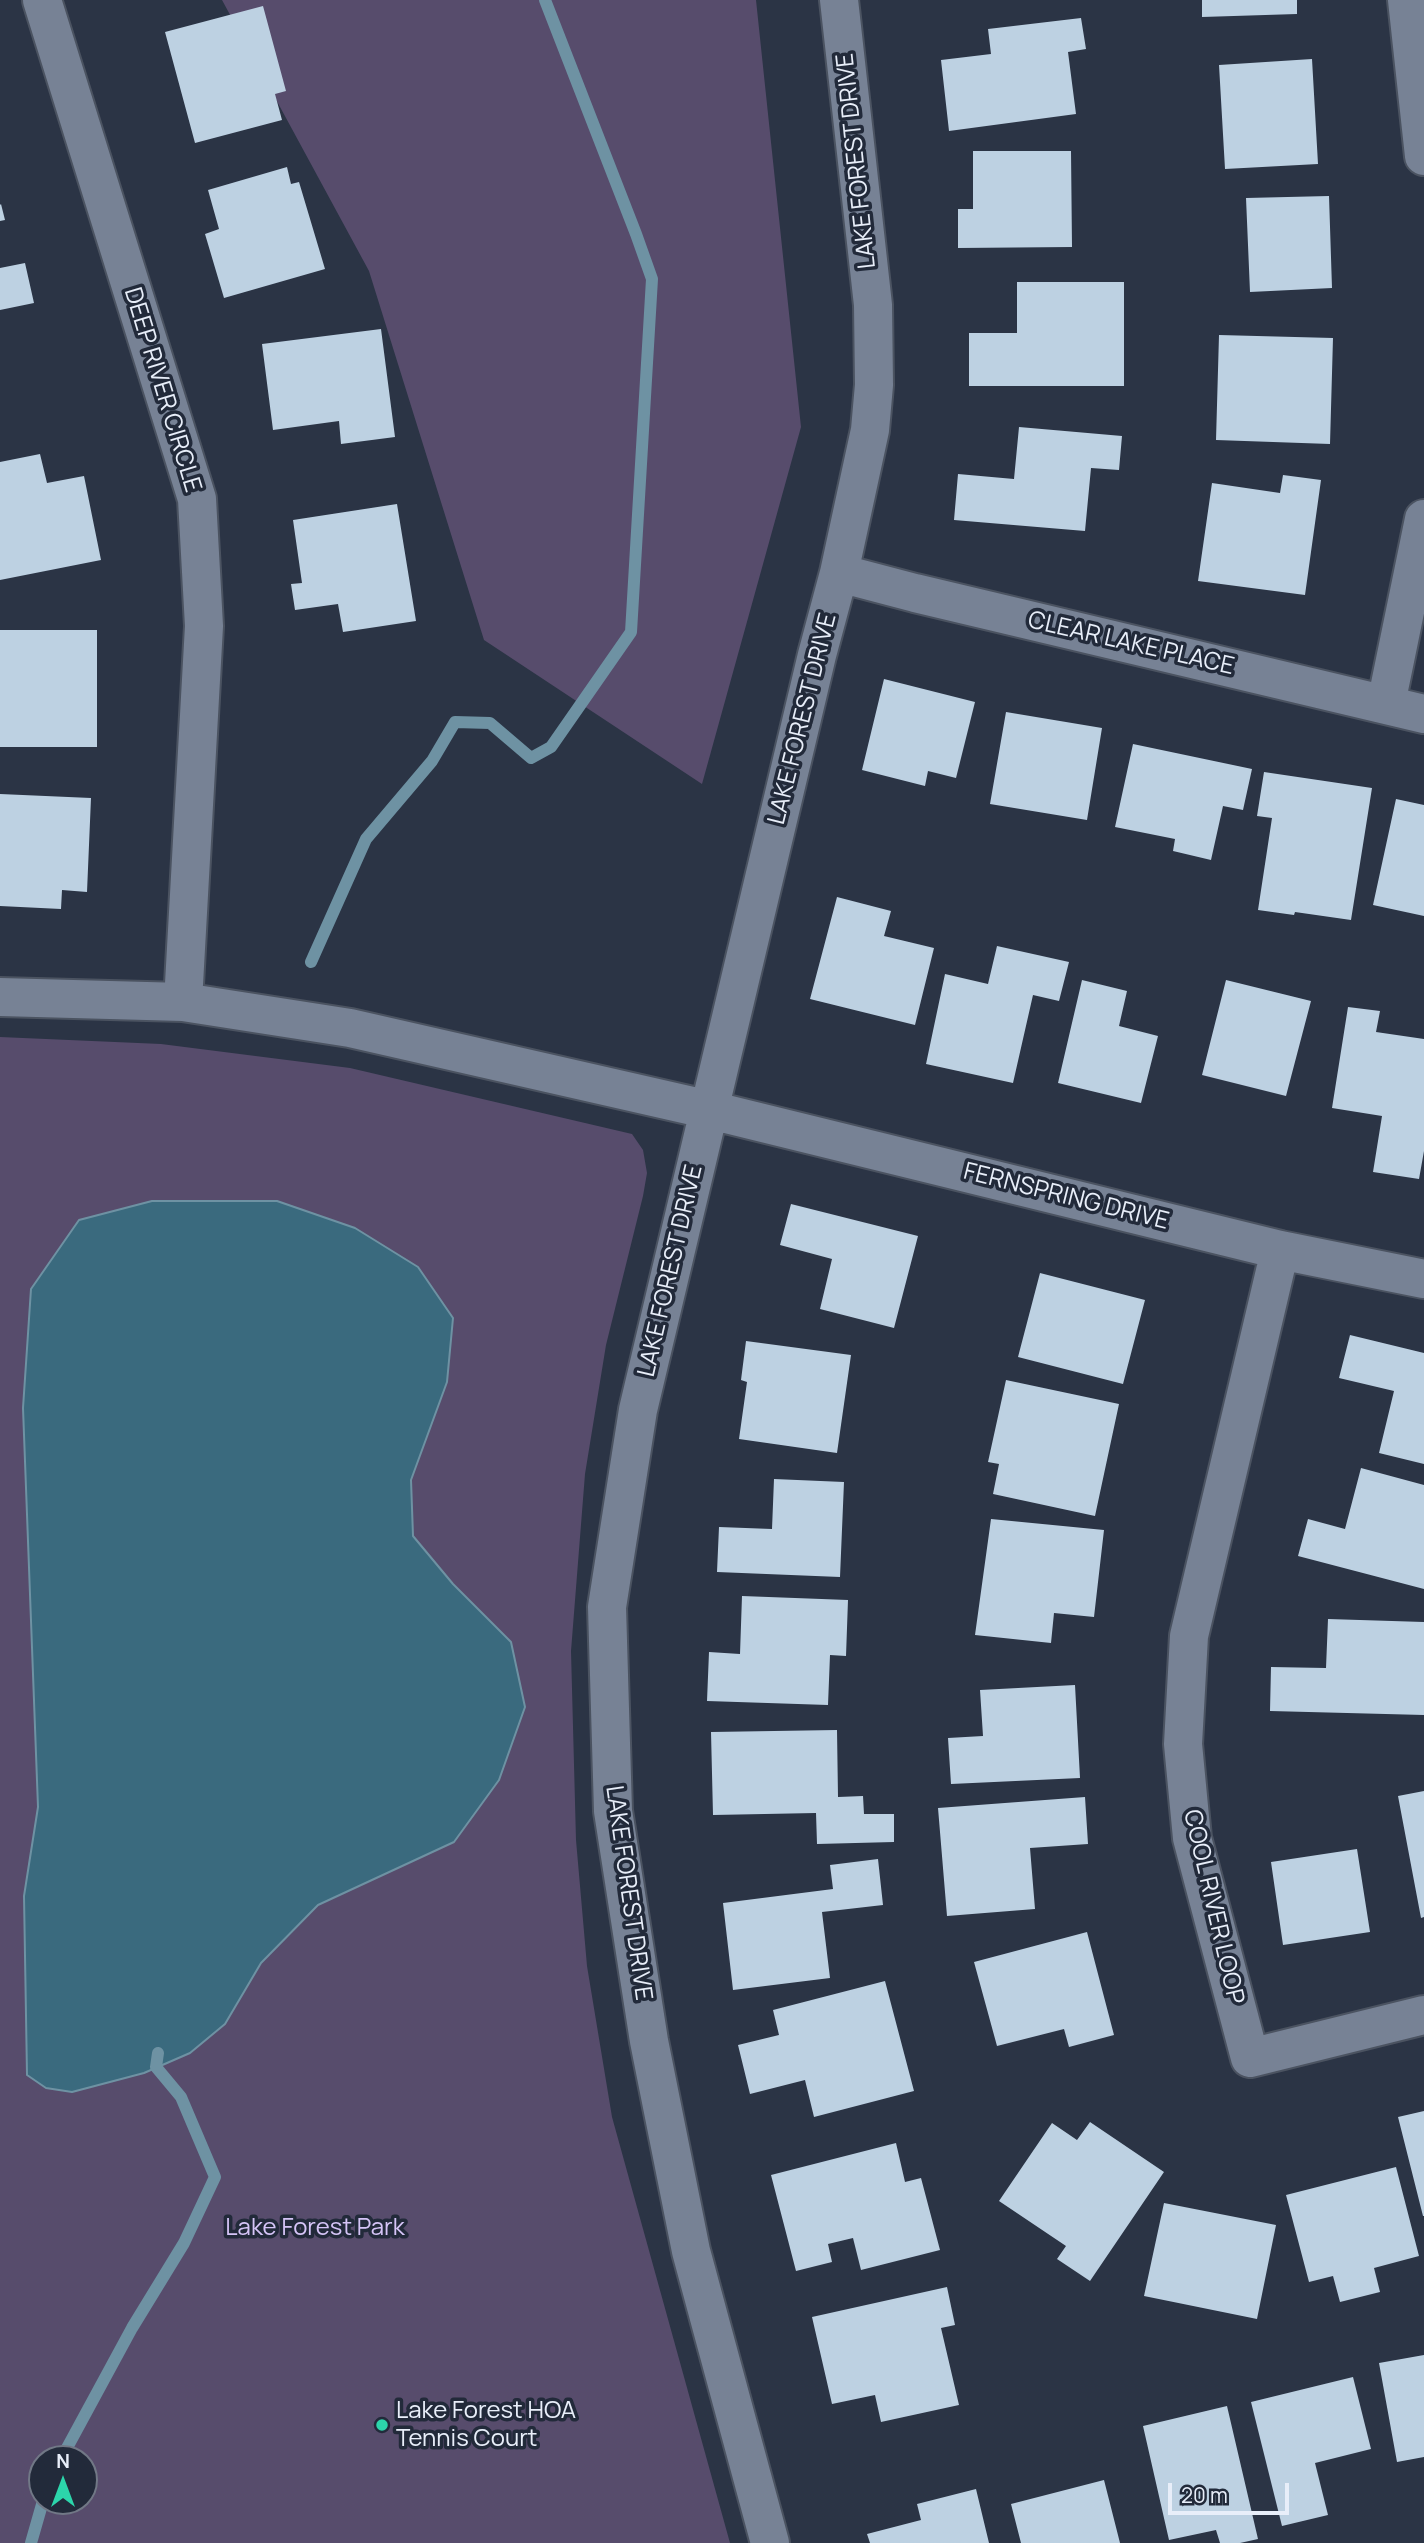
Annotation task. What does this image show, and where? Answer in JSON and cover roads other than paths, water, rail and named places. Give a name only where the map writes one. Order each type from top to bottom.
[{"type":"street","name":"DEEP RIVER CIRCLE","points":[[42,0],[197,499],[204,626],[183,1002]]},
{"type":"street","name":"LAKE FOREST DRIVE","points":[[770,2543],[691,2251],[649,2041],[612,1811],[607,1607],[638,1410],[817,655],[839,573],[870,430],[874,385],[873,305],[839,0]]},
{"type":"street","points":[[1407,0],[1424,156]]},
{"type":"street","points":[[1386,704],[1424,519]]},
{"type":"street","name":"CLEAR LAKE PLACE","points":[[839,573],[1424,713]]},
{"type":"street","name":"FERNSPRING DRIVE","points":[[0,997],[183,1002],[350,1028],[710,1110],[1280,1250],[1424,1279]]},
{"type":"street","name":"COOL RIVER LOOP","points":[[1280,1250],[1189,1636],[1183,1744],[1192,1838],[1250,2058],[1424,2015]]},
{"type":"water","points":[[152,1201],[277,1201],[355,1228],[418,1267],[453,1318],[447,1382],[411,1480],[413,1536],[453,1584],[511,1642],[525,1707],[499,1780],[454,1842],[318,1905],[261,1963],[225,2024],[190,2053],[144,2073],[72,2092],[46,2088],[27,2075],[24,1896],[38,1807],[23,1408],[31,1289],[79,1220]]},
{"type":"waterway","points":[[311,962],[366,839],[432,761],[455,722],[490,723],[531,758],[551,747],[631,632],[652,279],[545,0]]},
{"type":"waterway","points":[[69,2445],[132,2328],[184,2243],[215,2177],[181,2097],[156,2067],[158,2053]]},
{"type":"waterway","points":[[31,2543],[39,2515]]},
{"type":"place","name":"Lake Forest HOA Tennis Court","points":[[382,2425]]},
{"type":"park label","name":"Lake Forest Park","points":[[315,2228]]}]
